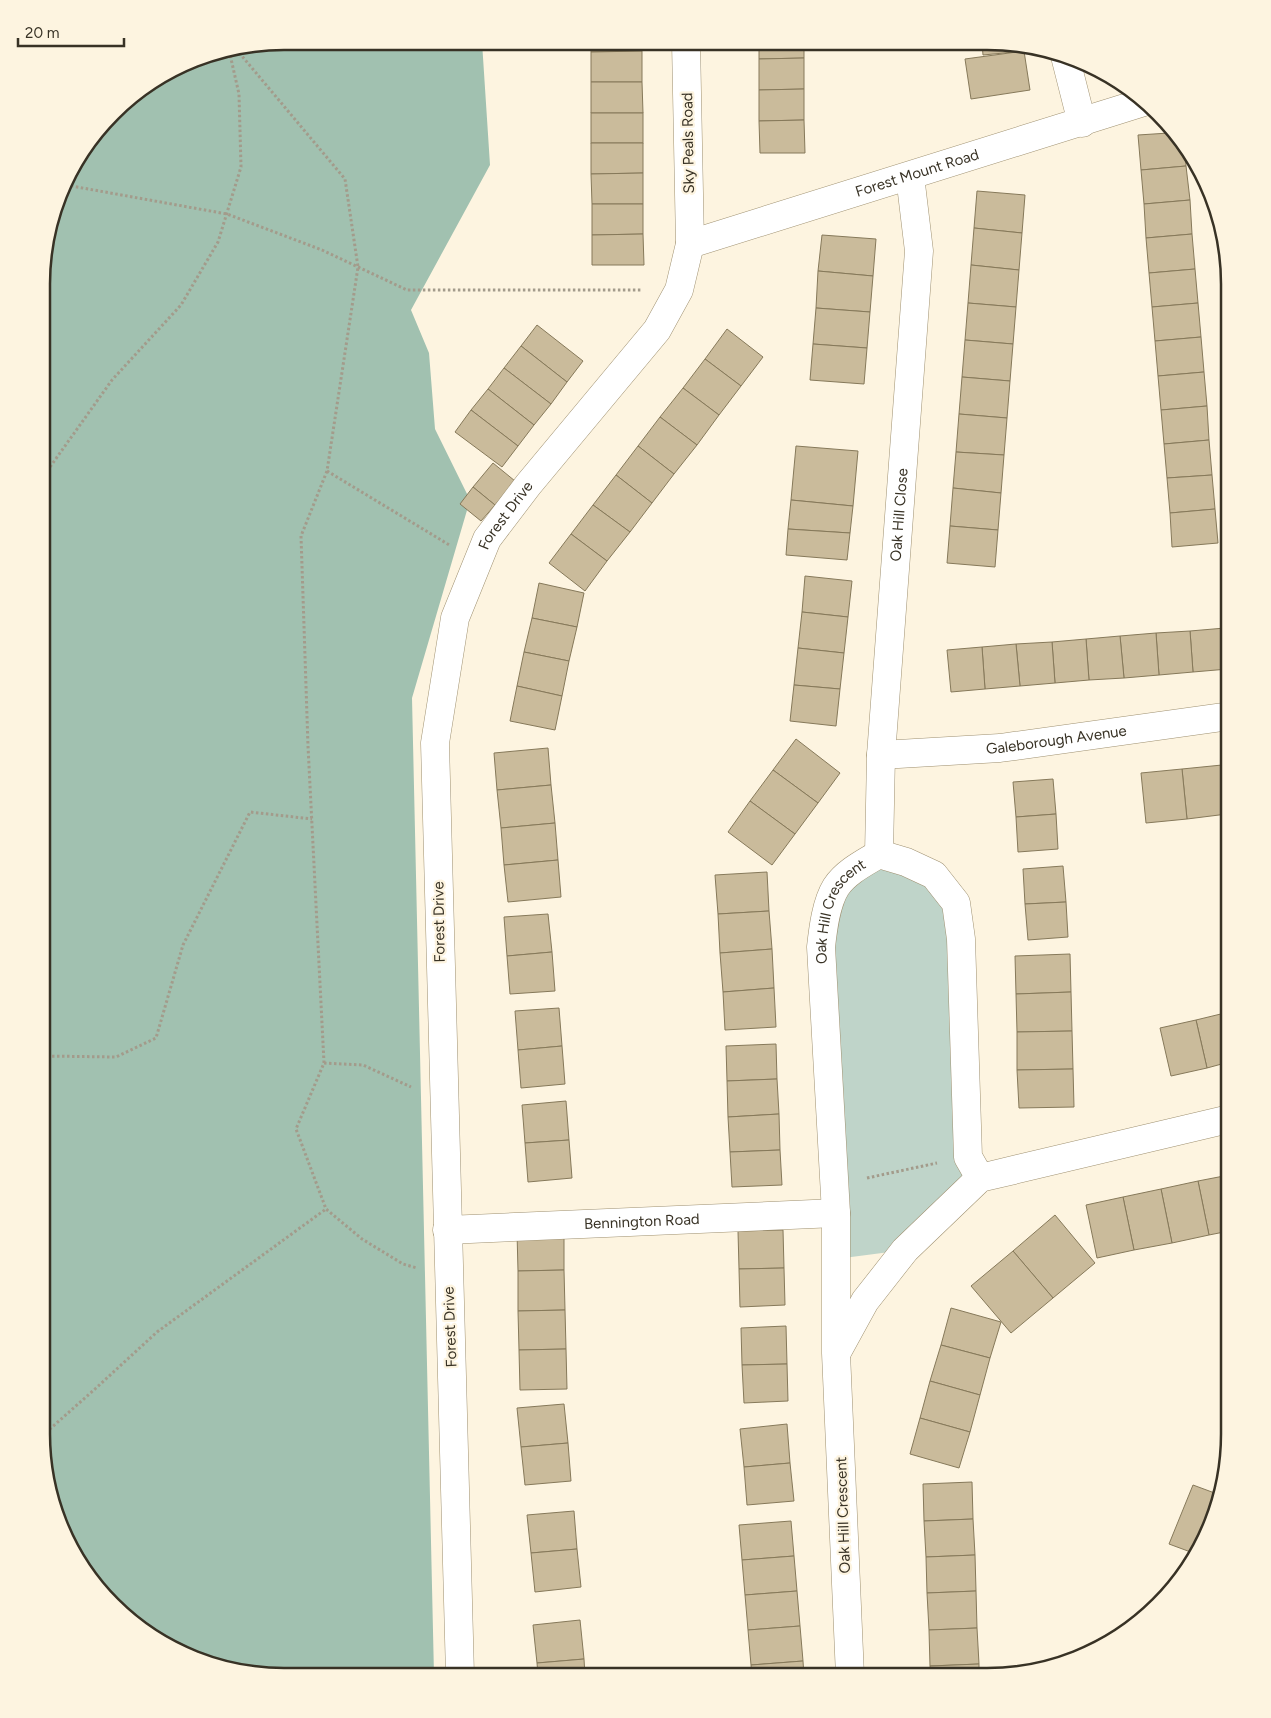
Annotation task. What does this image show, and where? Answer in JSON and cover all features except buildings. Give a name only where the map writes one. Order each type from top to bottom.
[{"type":"street","name":"Sky Peals Road","points":[[686,50],[690,244]]},
{"type":"street","points":[[1067,64],[1082,123]]},
{"type":"street","name":"Forest Mount Road","points":[[690,244],[1137,104]]},
{"type":"street","name":"Oak Hill Close","points":[[879,854],[881,755],[919,251],[910,176]]},
{"type":"street","name":"Forest Drive","points":[[460,1668],[435,743],[455,618],[487,539],[528,485],[657,330],[679,290],[690,244]]},
{"type":"street","name":"Galeborough Avenue","points":[[881,755],[1000,748],[1221,717]]},
{"type":"street","name":"Oak Hill Crescent","points":[[850,1668],[836,1353],[835,1185],[821,948],[825,916],[836,887],[855,869],[879,854],[906,862],[934,875],[956,903],[961,939],[974,1167]]},
{"type":"street","points":[[836,1353],[865,1300],[974,1167],[1221,1121]]},
{"type":"street","name":"Bennington Road","points":[[447,1230],[836,1213]]},
{"type":"path","points":[[241,55],[345,179],[358,267],[327,471],[300,536],[324,1063],[296,1129],[326,1209],[362,1239],[403,1264],[448,1276]]},
{"type":"path","points":[[50,467],[112,380],[181,304],[218,242],[241,167],[239,94],[231,57]]},
{"type":"path","points":[[72,186],[227,214],[322,250],[407,290],[679,290]]},
{"type":"path","points":[[327,471],[477,562]]},
{"type":"path","points":[[50,1056],[116,1057],[156,1038],[183,945],[250,812],[312,818]]},
{"type":"path","points":[[324,1063],[363,1065],[444,1102]]},
{"type":"path","points":[[835,1185],[974,1167]]},
{"type":"path","points":[[50,1429],[157,1332],[326,1209]]},
{"type":"green space","points":[[284,50],[483,50],[490,165],[411,310],[429,353],[435,429],[470,500],[412,698],[434,1668],[284,1668],[254,1666],[209,1656],[167,1637],[142,1620],[108,1588],[81,1551],[62,1509],[52,1464],[50,1434],[50,284],[52,254],[62,209],[81,167],[98,142],[130,108],[154,89],[181,74],[209,62],[254,52]]},
{"type":"green space","points":[[879,854],[956,903],[980,1178],[905,1250],[836,1259],[821,947],[855,869]]}]
